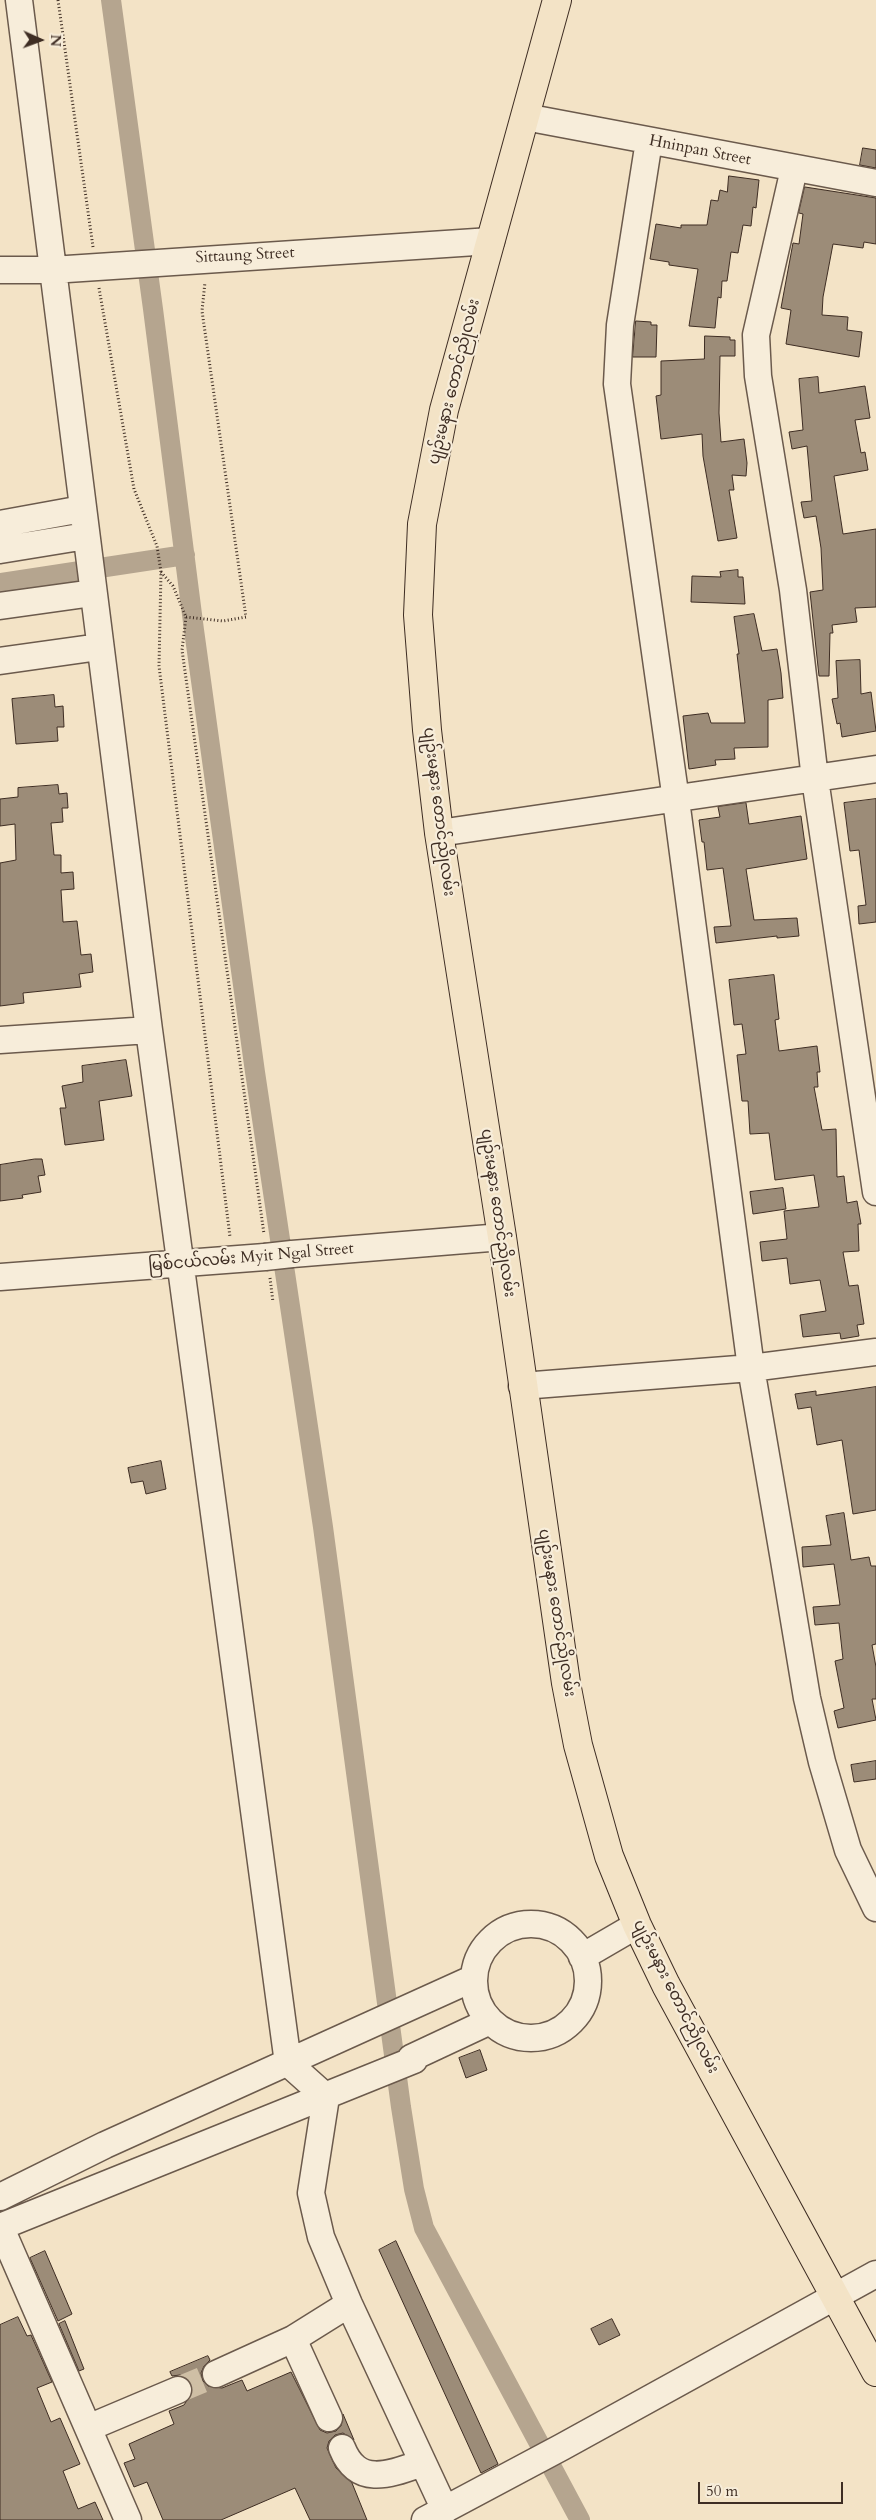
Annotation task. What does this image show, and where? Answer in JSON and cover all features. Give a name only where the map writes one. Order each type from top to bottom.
[{"type":"main road","name":"ပျဉ်းမနား တောင်ညိုလမ်း","points":[[557,0],[444,410],[422,524],[418,615],[427,730],[439,833],[502,1237],[566,1683],[578,1745],[609,1856],[637,1925],[666,1985],[876,2372]]},
{"type":"street","points":[[13,11],[52,270],[149,1030],[288,2063],[326,2097]]},
{"type":"street","name":"Hninpan Street","points":[[525,117],[876,183]]},
{"type":"street","points":[[649,141],[620,325],[618,384],[676,800],[751,1368],[807,1698],[820,1753],[848,1850],[876,1908]]},
{"type":"street","points":[[794,169],[756,335],[758,376],[793,590],[815,779],[876,1192]]},
{"type":"street","name":"Sittaung Street","points":[[0,270],[52,270],[491,242]]},
{"type":"street","points":[[0,524],[82,509]]},
{"type":"street","points":[[0,550],[87,545]]},
{"type":"street","points":[[0,606],[93,587]]},
{"type":"street","points":[[0,661],[99,647]]},
{"type":"street","points":[[439,833],[676,800],[876,769]]},
{"type":"street","points":[[0,1040],[149,1030]]},
{"type":"street","name":"မြစ်ငယ်လမ်း Myit Ngal Street","points":[[0,1277],[502,1237]]},
{"type":"street","points":[[522,1386],[751,1368],[876,1352]]},
{"type":"street","points":[[539,1925],[556,1930],[572,1941],[582,1956],[587,1974],[587,1991],[581,2008],[570,2023],[556,2033],[539,2038],[521,2038],[504,2032],[490,2021],[478,2001],[474,1978],[478,1960],[488,1944],[502,1932],[520,1926],[539,1925]]},
{"type":"street","points":[[582,1956],[637,1925]]},
{"type":"street","points":[[0,2197],[105,2145],[474,1978]]},
{"type":"street","points":[[128,2520],[0,2227],[326,2097],[413,2059],[490,2021]]},
{"type":"street","points":[[326,2097],[311,2193],[322,2237],[349,2304],[422,2462],[435,2515],[876,2274]]},
{"type":"street","points":[[216,2374],[294,2340],[349,2304]]},
{"type":"street","points":[[294,2340],[329,2418]]},
{"type":"street","points":[[88,2428],[178,2390]]},
{"type":"street","points":[[342,2448],[346,2457],[357,2469],[368,2473],[388,2475],[422,2462]]},
{"type":"path","points":[[186,617],[223,622],[246,616],[202,311],[208,259]]},
{"type":"path","points":[[157,546],[161,572],[158,666],[233,1259]]},
{"type":"path","points":[[161,572],[173,586],[186,617],[182,650],[273,1302]]},
{"type":"building","points":[[863,148],[876,150],[876,168],[860,165]]},
{"type":"building","points":[[729,176],[759,180],[756,208],[753,207],[751,226],[743,225],[738,253],[731,252],[727,281],[722,281],[721,298],[718,297],[715,328],[689,326],[698,269],[669,265],[669,262],[650,259],[656,224],[681,228],[681,225],[707,225],[711,200],[718,201],[720,190],[727,192]]},
{"type":"building","points":[[805,187],[876,198],[876,244],[864,242],[863,248],[833,244],[823,297],[822,315],[848,317],[847,330],[862,332],[859,357],[786,344],[791,310],[781,308],[793,243],[799,244],[803,214],[799,213]]},
{"type":"building","points":[[636,321],[651,322],[651,325],[657,325],[656,357],[633,357]]},
{"type":"building","points":[[705,336],[730,337],[730,340],[735,340],[735,356],[720,356],[719,413],[721,442],[744,439],[747,463],[746,476],[732,475],[734,490],[729,490],[737,538],[718,541],[703,456],[702,434],[661,439],[656,396],[661,395],[661,361],[704,359]]},
{"type":"building","points":[[818,377],[819,393],[865,386],[870,418],[855,420],[861,453],[865,452],[868,470],[834,476],[843,534],[876,529],[876,607],[855,608],[857,622],[832,625],[833,633],[830,633],[829,676],[819,676],[810,592],[823,590],[821,548],[816,516],[804,518],[801,502],[812,501],[807,446],[792,449],[789,432],[803,430],[799,379]]},
{"type":"building","points":[[738,570],[738,577],[743,577],[745,604],[691,602],[692,576],[721,577],[720,572]]},
{"type":"building","points":[[754,614],[762,651],[777,649],[781,673],[783,698],[768,700],[768,747],[734,748],[735,759],[715,760],[716,765],[689,769],[683,716],[708,713],[711,723],[745,723],[734,617]]},
{"type":"building","points":[[860,660],[861,694],[871,692],[876,731],[842,737],[840,723],[837,724],[832,699],[838,698],[836,661]]},
{"type":"building","points":[[54,695],[55,707],[63,706],[64,727],[57,727],[58,741],[16,744],[12,699]]},
{"type":"building","points":[[58,785],[59,794],[67,793],[68,808],[62,808],[63,822],[51,823],[54,855],[61,855],[61,873],[73,872],[74,889],[61,890],[63,922],[77,921],[81,955],[91,954],[93,972],[79,974],[81,987],[23,993],[24,1003],[0,1006],[0,863],[16,860],[15,824],[0,826],[0,799],[18,797],[18,788]]},
{"type":"building","points":[[876,799],[876,922],[859,924],[858,906],[866,905],[859,850],[850,851],[844,803]]},
{"type":"building","points":[[746,803],[749,824],[801,816],[807,859],[746,869],[754,920],[797,918],[799,936],[777,938],[777,936],[716,943],[714,927],[731,926],[723,868],[707,870],[699,820],[720,817],[718,807]]},
{"type":"building","points":[[774,975],[779,1019],[775,1020],[779,1051],[817,1046],[820,1072],[817,1072],[818,1087],[814,1087],[822,1130],[836,1129],[837,1177],[844,1176],[847,1203],[857,1201],[861,1224],[858,1224],[859,1251],[843,1252],[849,1286],[858,1285],[864,1324],[857,1325],[859,1336],[841,1339],[840,1333],[803,1337],[800,1315],[826,1311],[820,1280],[790,1284],[787,1258],[762,1261],[760,1242],[787,1239],[784,1211],[819,1207],[814,1175],[775,1180],[769,1133],[750,1134],[748,1101],[742,1101],[737,1055],[746,1054],[742,1024],[734,1025],[729,980]]},
{"type":"building","points":[[126,1060],[132,1096],[99,1101],[104,1140],[65,1145],[60,1108],[66,1108],[62,1086],[83,1082],[82,1066]]},
{"type":"building","points":[[42,1159],[45,1175],[38,1176],[41,1192],[22,1195],[23,1198],[0,1201],[0,1165]]},
{"type":"building","points":[[783,1188],[786,1209],[753,1214],[750,1192]]},
{"type":"building","points":[[876,1387],[876,1510],[853,1514],[842,1440],[817,1445],[811,1407],[798,1409],[795,1394],[816,1391],[816,1395]]},
{"type":"building","points":[[161,1461],[166,1489],[146,1494],[143,1481],[131,1483],[128,1468]]},
{"type":"building","points":[[844,1513],[851,1560],[869,1557],[871,1566],[876,1566],[876,1644],[872,1645],[876,1667],[876,1699],[872,1699],[876,1720],[838,1728],[834,1711],[844,1708],[835,1661],[843,1659],[839,1623],[815,1625],[813,1607],[840,1605],[834,1564],[803,1567],[802,1547],[831,1545],[826,1516]]},
{"type":"building","points":[[876,1761],[876,1779],[854,1782],[851,1765]]},
{"type":"building","points":[[480,2050],[487,2070],[466,2078],[459,2058]]},
{"type":"building","points":[[396,2241],[498,2464],[481,2473],[379,2250]]},
{"type":"building","points":[[45,2251],[72,2314],[58,2321],[30,2258]]},
{"type":"building","points":[[18,2317],[27,2336],[31,2335],[52,2382],[37,2388],[51,2422],[60,2418],[80,2464],[63,2471],[78,2509],[95,2502],[103,2520],[0,2520],[0,2325]]},
{"type":"building","points":[[612,2319],[620,2335],[599,2345],[591,2329]]},
{"type":"building","points":[[65,2321],[84,2369],[79,2371],[59,2324]]},
{"type":"building","points":[[208,2356],[210,2360],[204,2366],[201,2373],[203,2381],[208,2386],[222,2388],[242,2380],[247,2391],[291,2372],[320,2430],[327,2433],[336,2431],[341,2426],[343,2414],[354,2440],[343,2433],[335,2435],[329,2441],[327,2448],[336,2468],[352,2483],[367,2520],[310,2520],[295,2488],[221,2520],[163,2520],[147,2482],[134,2487],[124,2463],[135,2459],[129,2444],[174,2424],[169,2411],[184,2405],[193,2391],[187,2378],[180,2375],[172,2376],[170,2372]]},
{"type":"waterway","points":[[111,0],[194,630],[255,1072],[323,1527],[401,2107],[414,2189],[424,2228],[580,2520]]},
{"type":"waterway","points":[[0,583],[185,555]]},
{"type":"tunnel","points":[[178,2390],[216,2374]]}]
